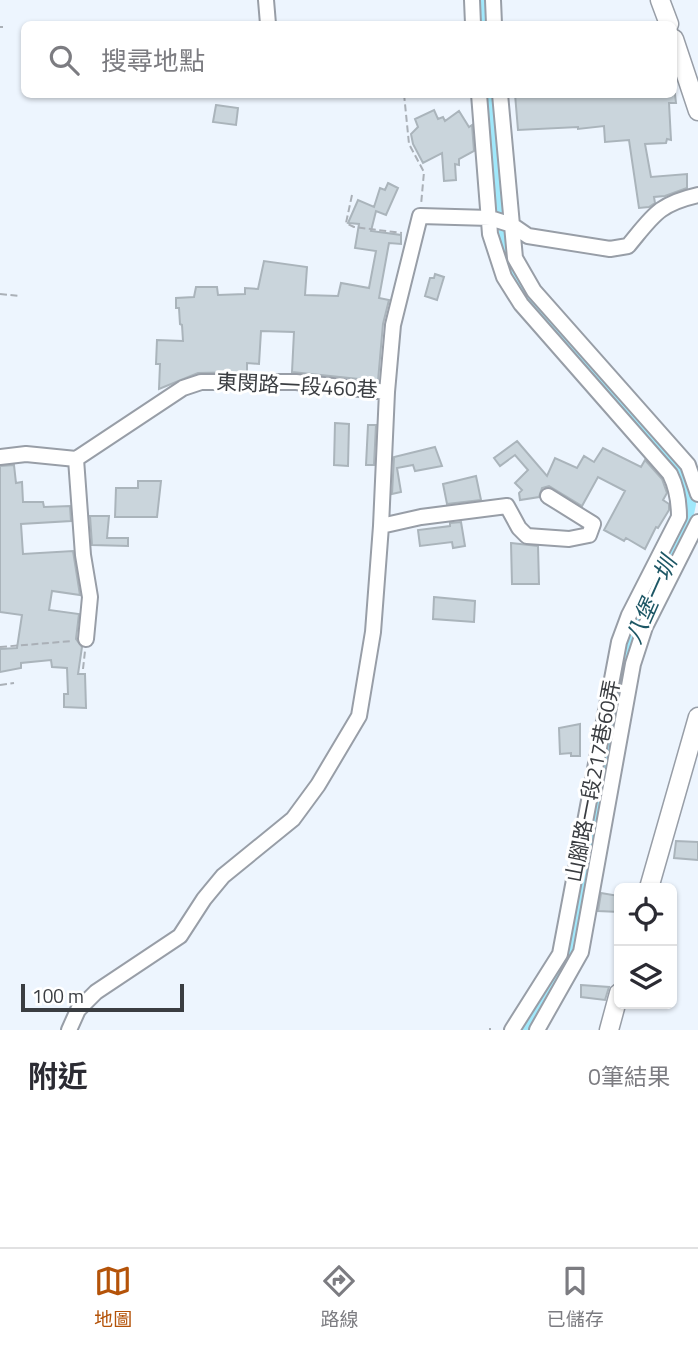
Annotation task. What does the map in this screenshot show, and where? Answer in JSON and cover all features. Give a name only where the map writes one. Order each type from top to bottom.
[{"type":"main road","points":[[660,0],[667,21]]},
{"type":"main road","points":[[677,48],[698,111]]},
{"type":"main road","points":[[650,883],[698,717]]},
{"type":"main road","points":[[609,1030],[615,1009]]},
{"type":"street","points":[[266,0],[268,21]]},
{"type":"street","points":[[472,0],[473,21]]},
{"type":"street","points":[[493,0],[494,21]]},
{"type":"street","name":"山腳路一段217巷60弄","points":[[479,98],[490,218],[489,234],[504,277],[521,304],[670,474],[677,487],[679,503],[679,517],[629,615],[619,642],[560,954],[512,1030]]},
{"type":"street","points":[[500,98],[515,258],[534,291],[688,465],[698,494]]},
{"type":"street","points":[[420,216],[490,218],[512,225],[528,236],[610,249],[628,246],[657,212],[673,201],[698,195]]},
{"type":"street","name":"東閔路一段460巷","points":[[76,459],[183,388],[201,382],[296,382],[387,392],[393,325],[420,216]]},
{"type":"street","points":[[69,1030],[78,1010],[96,992],[180,936],[223,876],[293,818],[332,764],[359,716],[373,632],[387,392]]},
{"type":"street","points":[[0,457],[26,454],[76,459],[83,555],[90,597],[86,639]]},
{"type":"street","points":[[381,526],[421,517],[507,506],[519,528],[527,536],[569,539],[589,535],[593,524],[548,496]]},
{"type":"street","points":[[537,1030],[581,952],[633,664],[645,627],[698,522]]},
{"type":"path","points":[[404,98],[409,144],[424,172],[420,216]]},
{"type":"path","points":[[352,195],[346,223],[354,228],[416,234]]},
{"type":"path","points":[[0,294],[19,296]]},
{"type":"path","points":[[0,648],[86,639],[83,669]]},
{"type":"path","points":[[0,685],[14,682]]},
{"type":"building","points":[[515,98],[675,98],[676,103],[669,103],[671,140],[667,139],[666,143],[645,144],[651,177],[687,174],[687,188],[654,197],[655,203],[639,208],[629,140],[605,142],[604,126],[518,130]]},
{"type":"building","points":[[216,105],[238,108],[236,125],[213,122]]},
{"type":"building","points":[[434,110],[438,119],[443,117],[445,121],[459,111],[469,127],[472,125],[474,151],[459,159],[459,165],[455,164],[456,180],[444,181],[442,153],[423,163],[413,144],[411,134],[418,127],[415,119]]},
{"type":"building","points":[[388,183],[398,188],[386,215],[376,211],[371,231],[401,235],[401,244],[389,243],[379,298],[389,300],[383,324],[378,381],[292,372],[294,332],[261,331],[259,364],[247,363],[247,372],[198,373],[159,389],[157,340],[183,341],[176,298],[194,297],[196,287],[217,287],[218,295],[245,294],[245,288],[258,289],[264,261],[307,267],[305,295],[338,296],[341,283],[369,288],[376,251],[355,248],[359,224],[348,223],[358,200],[374,207],[380,188],[385,190]]},
{"type":"building","points":[[435,274],[444,277],[437,300],[425,296],[430,278],[434,278]]},
{"type":"building","points":[[335,423],[349,424],[348,466],[334,465]]},
{"type":"building","points":[[368,425],[376,425],[374,465],[366,465]]},
{"type":"building","points":[[517,441],[547,476],[555,458],[577,468],[584,456],[594,462],[603,448],[641,467],[645,460],[662,479],[667,493],[663,500],[669,504],[669,510],[658,528],[656,527],[645,549],[604,530],[625,491],[598,477],[582,506],[549,486],[542,488],[539,497],[520,500],[519,493],[522,490],[515,483],[528,470],[515,455],[500,466],[494,458]]},
{"type":"building","points":[[435,447],[442,466],[415,471],[413,465],[397,468],[401,492],[392,494],[394,457]]},
{"type":"building","points":[[14,465],[16,483],[22,482],[23,502],[43,502],[44,507],[70,506],[71,521],[21,524],[23,554],[73,551],[80,595],[52,591],[49,610],[79,614],[76,639],[82,647],[78,674],[85,674],[86,708],[64,707],[64,694],[68,694],[67,668],[52,667],[51,660],[21,663],[21,668],[0,672],[0,649],[17,648],[22,615],[0,612],[0,466]]},
{"type":"building","points":[[476,476],[481,500],[447,504],[443,484]]},
{"type":"building","points":[[138,481],[161,481],[157,517],[115,517],[116,488],[138,488]]},
{"type":"building","points":[[90,516],[109,516],[107,538],[128,538],[128,546],[92,545]]},
{"type":"building","points":[[461,522],[465,546],[453,548],[452,542],[420,546],[418,530]]},
{"type":"building","points":[[511,543],[538,546],[539,584],[512,584]]},
{"type":"building","points":[[434,597],[475,601],[474,622],[433,619]]},
{"type":"building","points":[[580,724],[580,756],[560,754],[559,728]]},
{"type":"building","points":[[676,841],[698,842],[698,860],[674,858]]},
{"type":"building","points":[[601,893],[614,895],[614,912],[598,911]]},
{"type":"building","points":[[581,985],[609,987],[605,1000],[581,997]]},
{"type":"waterway","name":"八堡一圳","points":[[481,0],[483,21]]},
{"type":"waterway","name":"八堡一圳","points":[[490,98],[508,259],[529,304],[670,457],[685,481],[690,504],[686,523],[629,642],[569,952],[523,1030]]}]
